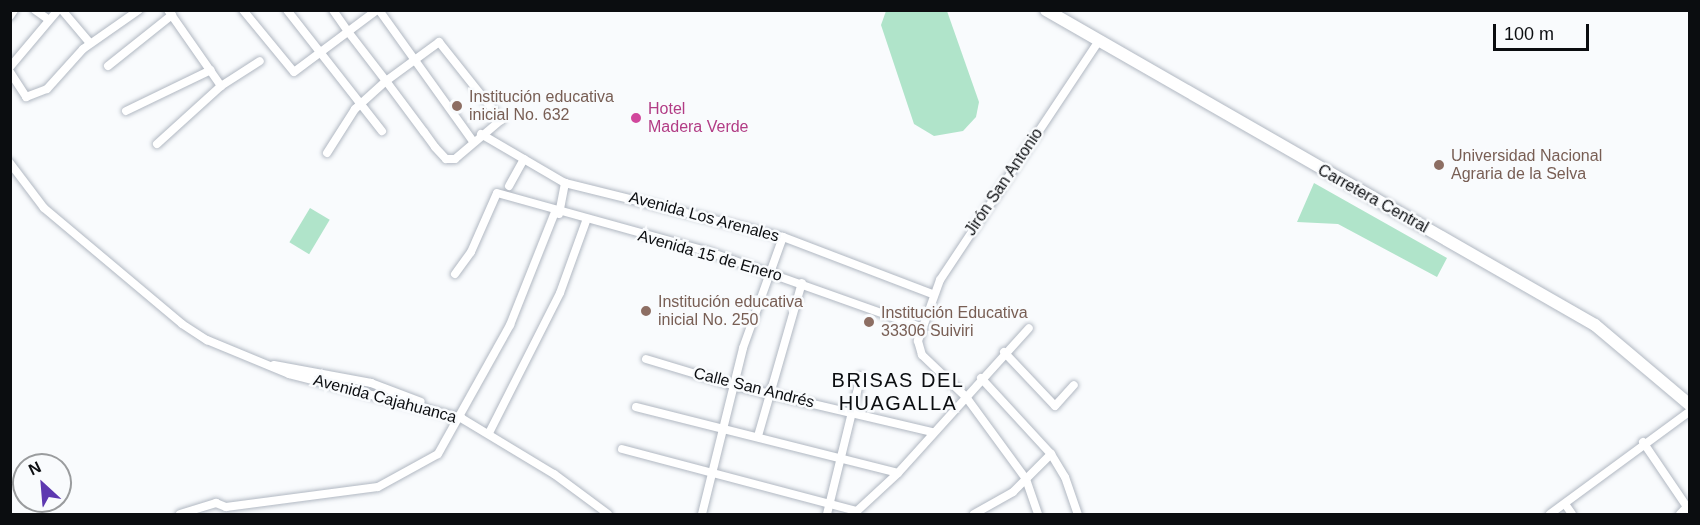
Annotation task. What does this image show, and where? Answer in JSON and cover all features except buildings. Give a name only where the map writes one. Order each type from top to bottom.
[{"type":"highway","name":"Carretera Central","points":[[1046,10],[1098,42],[1595,325],[1689,405]]},
{"type":"street","points":[[10,16],[14,10]]},
{"type":"street","points":[[35,10],[48,19]]},
{"type":"street","points":[[10,67],[48,19],[58,10]]},
{"type":"street","points":[[62,10],[90,44]]},
{"type":"street","points":[[10,72],[26,97],[57,83],[90,44],[139,10]]},
{"type":"street","points":[[243,10],[294,72],[378,10],[472,140]]},
{"type":"street","points":[[287,10],[382,131]]},
{"type":"street","points":[[327,153],[347,118],[360,105],[386,81],[439,42],[501,120],[472,140],[455,159],[446,159],[435,147],[386,81],[349,33],[333,10]]},
{"type":"street","points":[[108,66],[170,13],[221,86]]},
{"type":"street","name":"Jirón San Antonio","points":[[921,327],[933,294],[992,195],[1098,42]]},
{"type":"street","points":[[157,144],[221,86],[260,61]]},
{"type":"street","points":[[126,111],[211,70]]},
{"type":"street","name":"Avenida Los Arenales","points":[[481,135],[565,183],[783,237],[933,294]]},
{"type":"street","points":[[509,186],[524,159]]},
{"type":"street","name":"Avenida Cajahuanca","points":[[10,163],[44,208],[182,324],[243,359],[461,418],[489,433],[608,514]]},
{"type":"street","points":[[180,514],[216,503],[226,507],[387,484],[438,454],[461,418],[510,325],[557,213],[565,183]]},
{"type":"street","name":"Avenida 15 de Enero","points":[[455,274],[471,252],[497,193],[557,213],[770,272],[921,327]]},
{"type":"street","points":[[489,433],[560,293],[586,221]]},
{"type":"street","points":[[702,514],[732,385],[783,237]]},
{"type":"street","points":[[758,436],[767,393],[802,283]]},
{"type":"street","points":[[921,327],[921,353],[966,397],[1026,479],[1038,514]]},
{"type":"street","points":[[622,449],[857,511],[898,473],[1004,352],[1029,328]]},
{"type":"street","points":[[1004,352],[1055,406],[1074,385]]},
{"type":"street","name":"Calle San Andrés","points":[[646,359],[732,385],[933,432]]},
{"type":"street","points":[[827,514],[861,376]]},
{"type":"street","points":[[981,378],[1051,454],[1065,477],[1078,514]]},
{"type":"street","points":[[636,407],[898,473]]},
{"type":"street","points":[[1550,514],[1643,442],[1689,411]]},
{"type":"street","points":[[1643,442],[1687,511],[1680,514]]},
{"type":"street","points":[[974,514],[1026,479],[1051,454]]},
{"type":"street","points":[[1565,504],[1572,514]]},
{"type":"green space","points":[[886,11],[947,11],[979,102],[976,117],[963,131],[934,136],[914,124],[881,25]]},
{"type":"green space","points":[[1314,183],[1447,258],[1437,277],[1338,224],[1297,222]]},
{"type":"green space","points":[[310,208],[330,220],[309,254],[289,242]]},
{"type":"place","name":"Institución educativa inicial No. 632","points":[[457,106]]},
{"type":"place","name":"Hotel Madera Verde","points":[[636,118]]},
{"type":"place","name":"Universidad Nacional Agraria de la Selva","points":[[1439,165]]},
{"type":"place","name":"Institución educativa inicial No. 250","points":[[646,311]]},
{"type":"place","name":"Institución Educativa 33306 Suiviri","points":[[869,322]]},
{"type":"district","name":"BRISAS DEL HUAGALLA","points":[[898,392]]}]
